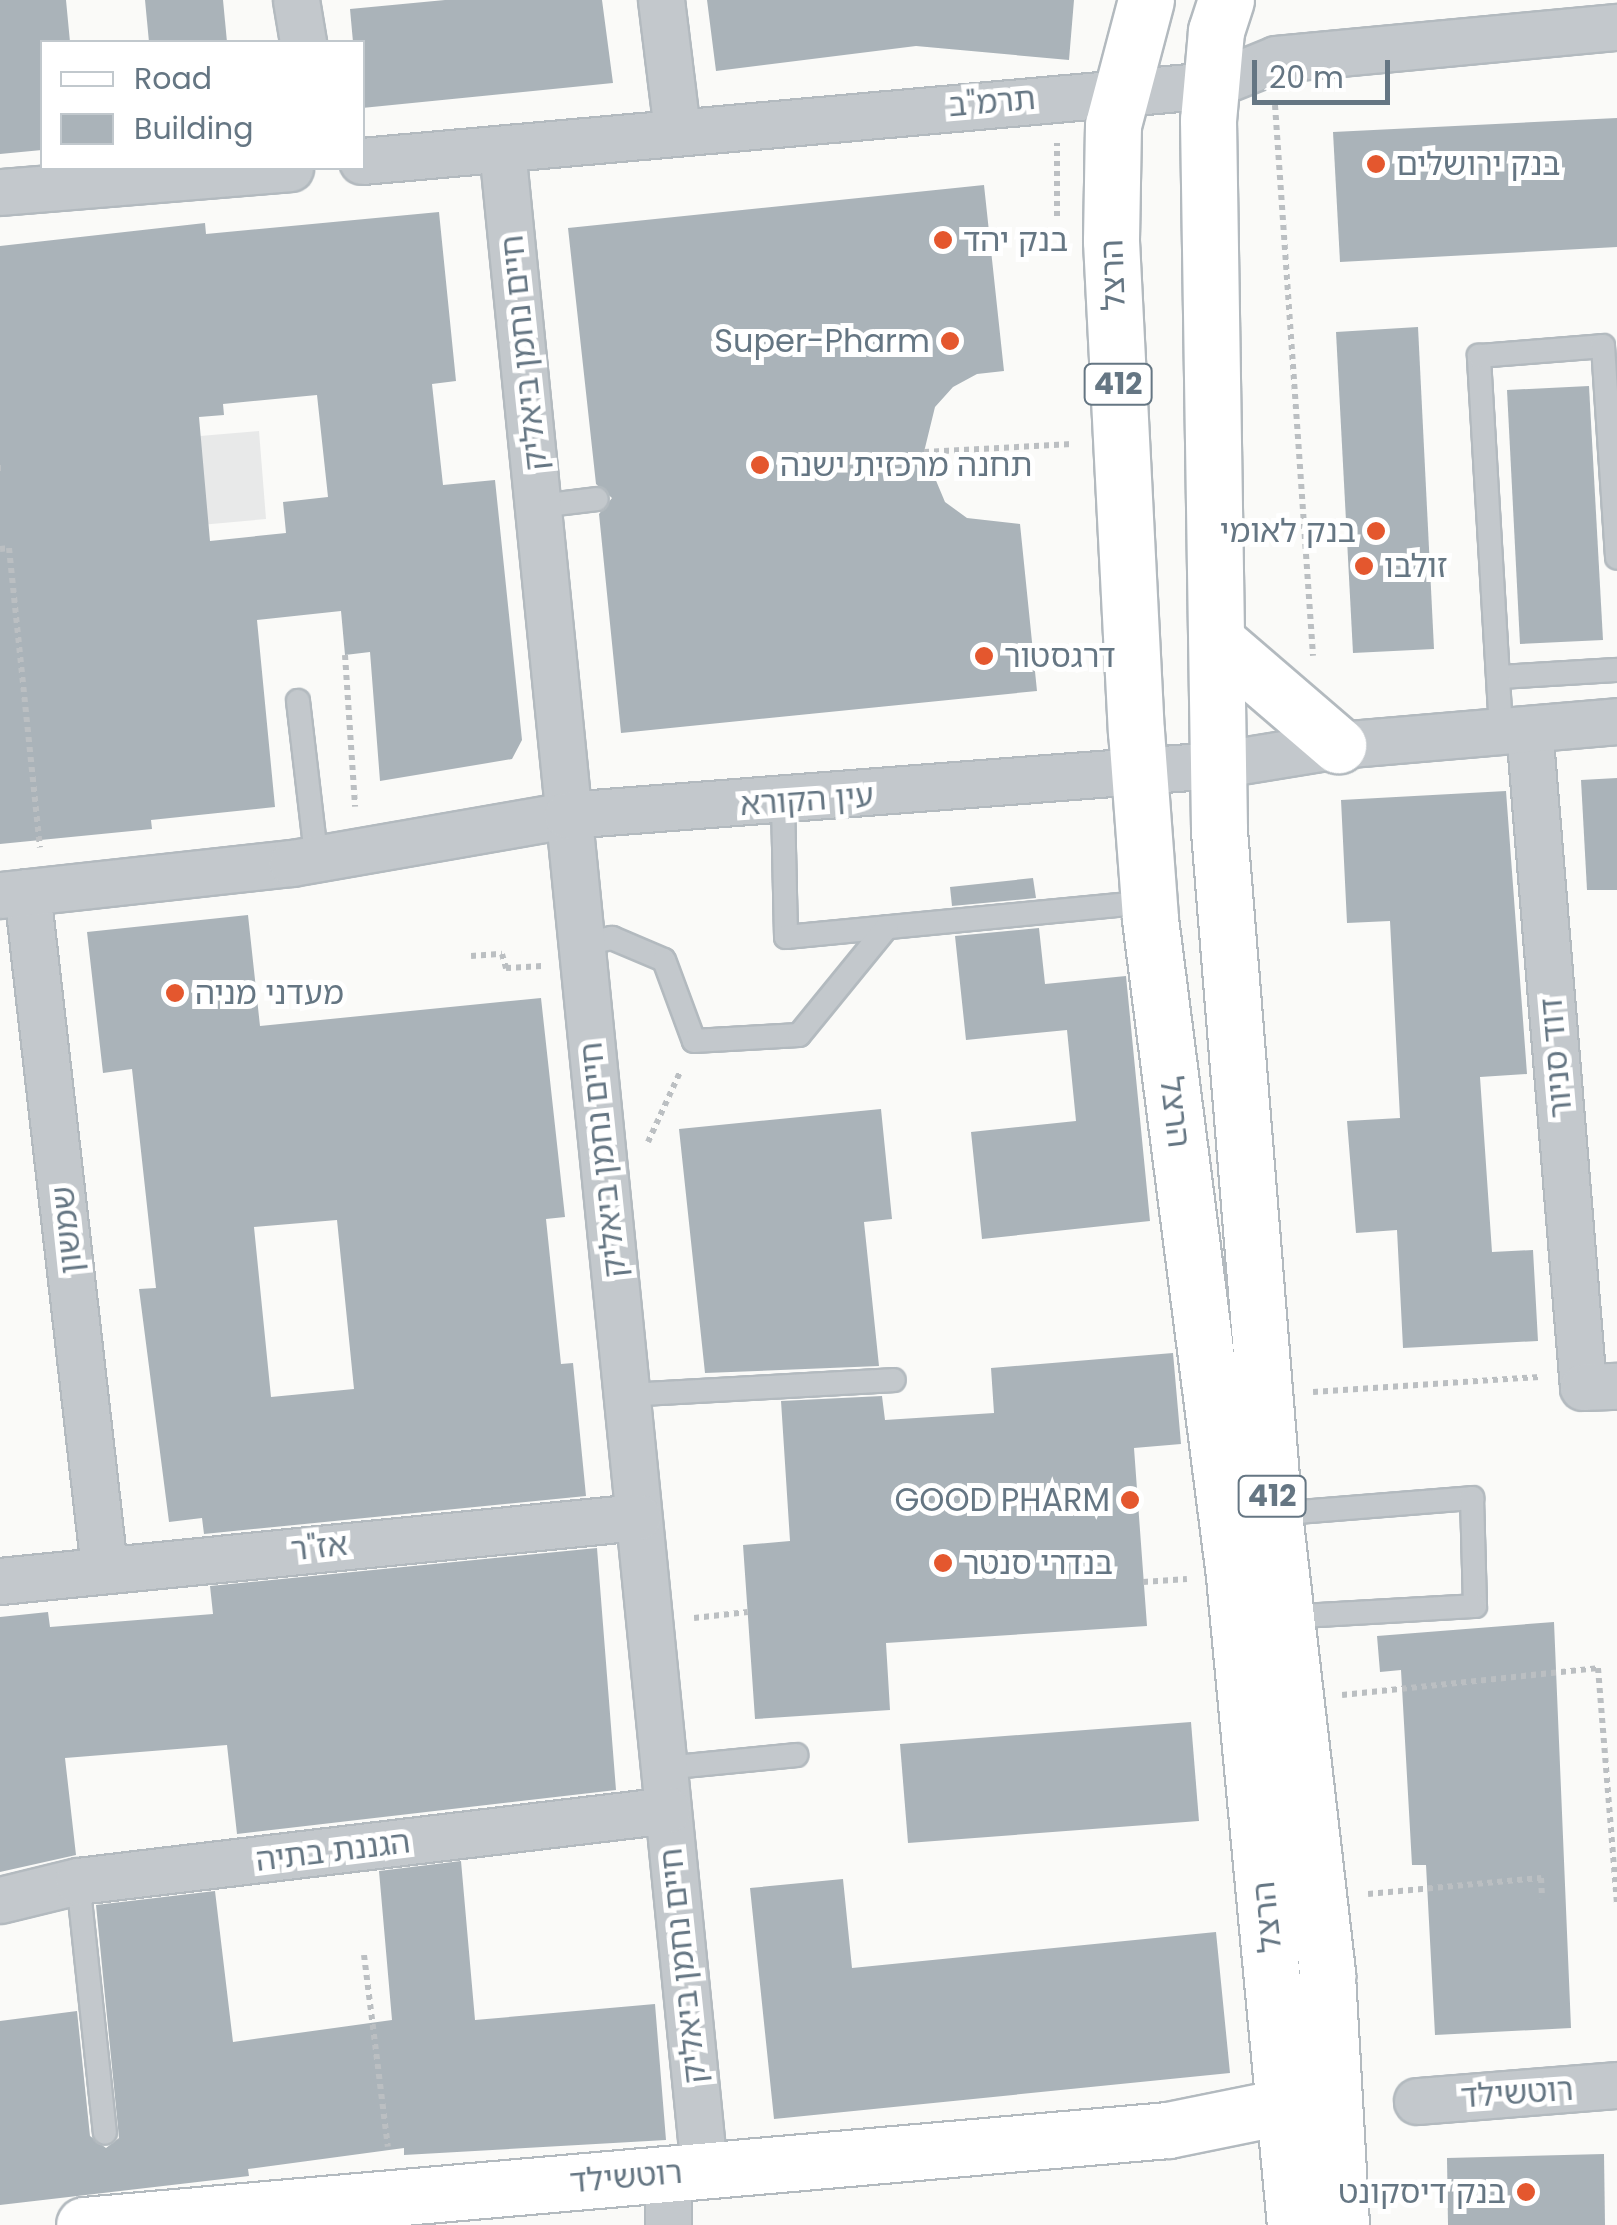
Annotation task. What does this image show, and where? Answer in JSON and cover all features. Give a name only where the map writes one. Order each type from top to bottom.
[{"type":"main road","name":"הרצל","points":[[1146,0],[1114,125],[1111,241],[1150,920],[1234,1576],[1290,2149],[1342,2225]]},
{"type":"main road","name":"הרצל","points":[[1226,0],[1216,30],[1212,85],[1216,766],[1263,1395],[1317,1899],[1290,2149]]},
{"type":"main road","points":[[1217,641],[1294,713],[1338,745]]},
{"type":"main road","name":"רוטשילד","points":[[84,2225],[394,2198],[680,2190],[1168,2130],[1290,2149]]},
{"type":"street","points":[[296,0],[303,40]]},
{"type":"street","points":[[661,0],[677,130]]},
{"type":"street","name":"תרמ\"ב","points":[[365,161],[1121,88],[1212,85],[1276,59],[1617,27]]},
{"type":"street","name":"חיים נחמן ביאליק","points":[[502,149],[666,1789],[680,2190]]},
{"type":"street","points":[[0,192],[266,170]]},
{"type":"street","name":"עין הקורא","points":[[24,892],[292,863],[337,851],[568,815],[782,804],[1216,766],[1338,745],[1617,722]]},
{"type":"street","name":"דוד סניור","points":[[1515,729],[1600,1387]]},
{"type":"street","name":"שמשון","points":[[24,892],[104,1568]]},
{"type":"street","name":"אז\"ר","points":[[0,1581],[638,1517]]},
{"type":"street","name":"הגננת בתיה","points":[[0,1900],[78,1882],[666,1789]]},
{"type":"street","name":"רוטשילד","points":[[1417,2101],[1617,2086]]},
{"type":"lane","points":[[1515,729],[1499,677],[1478,356],[1604,346],[1617,558]]},
{"type":"lane","points":[[540,506],[598,500]]},
{"type":"lane","points":[[1499,677],[1617,670]]},
{"type":"lane","points":[[298,702],[337,851]]},
{"type":"lane","points":[[782,804],[786,937],[1138,903],[1150,920]]},
{"type":"lane","points":[[582,955],[612,938],[664,960],[694,1042],[799,1035],[886,927]]},
{"type":"lane","points":[[626,1395],[894,1380]]},
{"type":"lane","points":[[1274,1514],[1472,1498],[1475,1606],[1286,1617]]},
{"type":"lane","points":[[666,1789],[796,1755]]},
{"type":"lane","points":[[78,1882],[105,2133]]},
{"type":"path","points":[[1276,59],[1314,676],[1294,713]]},
{"type":"path","points":[[924,452],[1076,444]]},
{"type":"path","points":[[0,549],[8,548],[24,892]]},
{"type":"path","points":[[337,851],[345,655]]},
{"type":"path","points":[[471,956],[502,954],[506,968],[582,955]]},
{"type":"path","points":[[644,1153],[694,1042]]},
{"type":"path","points":[[1263,1395],[1537,1377]]},
{"type":"path","points":[[1296,1700],[1598,1668],[1617,1903]]},
{"type":"path","points":[[1317,1899],[1541,1878],[1542,1898]]},
{"type":"path","points":[[364,1956],[394,2198]]},
{"type":"shaded area","points":[[259,431],[266,519],[0,543],[0,453]]},
{"type":"building","points":[[0,0],[66,0],[70,40],[40,40],[40,150],[0,154]]},
{"type":"building","points":[[145,0],[223,0],[227,40],[149,40]]},
{"type":"building","points":[[445,0],[602,0],[613,83],[365,108],[365,40],[353,40],[350,9]]},
{"type":"building","points":[[707,0],[1074,0],[1069,60],[916,46],[716,71]]},
{"type":"building","points":[[1617,118],[1617,247],[1340,262],[1333,132]]},
{"type":"building","name":"תחנה מרכזית ישנה","points":[[984,185],[1004,371],[977,374],[953,387],[935,407],[924,452],[945,502],[967,518],[1020,524],[1037,691],[621,733],[599,514],[612,498],[596,484],[568,228]]},
{"type":"building","points":[[439,212],[456,381],[432,384],[443,485],[495,480],[522,740],[512,759],[380,781],[370,652],[345,655],[341,611],[257,620],[275,807],[151,820],[152,829],[0,844],[0,246],[205,223],[206,234]],"holes":[[[317,395],[328,497],[283,502],[286,533],[210,541],[199,417],[224,415],[223,404]]]},
{"type":"building","points":[[1418,327],[1434,649],[1353,653],[1336,332]]},
{"type":"building","points":[[1589,386],[1603,640],[1520,644],[1507,390]]},
{"type":"building","points":[[1617,778],[1617,890],[1587,890],[1581,780]]},
{"type":"building","points":[[1506,791],[1527,1074],[1480,1077],[1492,1252],[1533,1250],[1538,1341],[1403,1348],[1397,1230],[1356,1233],[1347,1121],[1400,1118],[1390,921],[1347,923],[1341,800]]},
{"type":"building","points":[[1033,878],[1036,898],[952,906],[950,887]]},
{"type":"building","points":[[248,915],[260,1026],[541,998],[565,1217],[546,1219],[561,1364],[573,1363],[586,1496],[204,1534],[202,1518],[169,1522],[139,1289],[156,1288],[132,1069],[103,1073],[87,932]],"holes":[[[337,1220],[354,1389],[271,1397],[254,1227]]]},
{"type":"building","points":[[1039,928],[1045,984],[1126,976],[1150,1221],[982,1239],[971,1132],[1076,1121],[1067,1030],[966,1040],[955,936]]},
{"type":"building","points":[[881,1109],[892,1219],[864,1222],[879,1366],[705,1373],[679,1129]]},
{"type":"building","name":"בנדרי סנטר","points":[[1173,1353],[1181,1444],[1134,1448],[1147,1626],[886,1643],[890,1710],[755,1719],[743,1545],[790,1541],[781,1401],[882,1396],[885,1420],[994,1413],[991,1368]]},
{"type":"building","points":[[597,1548],[616,1790],[237,1834],[227,1745],[65,1758],[76,1855],[0,1872],[0,1617],[48,1612],[50,1627],[213,1614],[210,1586]]},
{"type":"building","points":[[1554,1622],[1571,2028],[1435,2035],[1426,1865],[1412,1865],[1401,1670],[1380,1672],[1377,1636]]},
{"type":"building","points":[[1191,1722],[1199,1821],[908,1843],[900,1744]]},
{"type":"building","points":[[461,1861],[475,2020],[655,2004],[666,2140],[404,2155],[404,2148],[248,2169],[249,2176],[0,2205],[0,2021],[77,2011],[90,2136],[106,2148],[119,2138],[96,1905],[215,1891],[233,2042],[392,2020],[379,1871]]},
{"type":"building","points":[[843,1879],[852,1968],[1216,1932],[1230,2073],[774,2119],[750,1888]]},
{"type":"building","name":"בנק דיסקונט","points":[[1604,2154],[1605,2225],[1448,2225],[1447,2158]]},
{"type":"place","name":"בנק ירושלים","points":[[1376,164]]},
{"type":"place","name":"בנק יהד","points":[[943,240]]},
{"type":"place","name":"Super-Pharm","points":[[950,341]]},
{"type":"place","name":"תחנה מרכזית ישנה","points":[[760,465]]},
{"type":"place","name":"בנק לאומי","points":[[1376,531]]},
{"type":"place","name":"זולבו","points":[[1364,566]]},
{"type":"place","name":"דרגסטור","points":[[984,656]]},
{"type":"place","name":"מעדני מניה","points":[[175,993]]},
{"type":"place","name":"GOOD PHARM","points":[[1130,1500]]},
{"type":"place","name":"בנדרי סנטר","points":[[943,1563]]},
{"type":"place","name":"בנק דיסקונט","points":[[1526,2192]]}]
